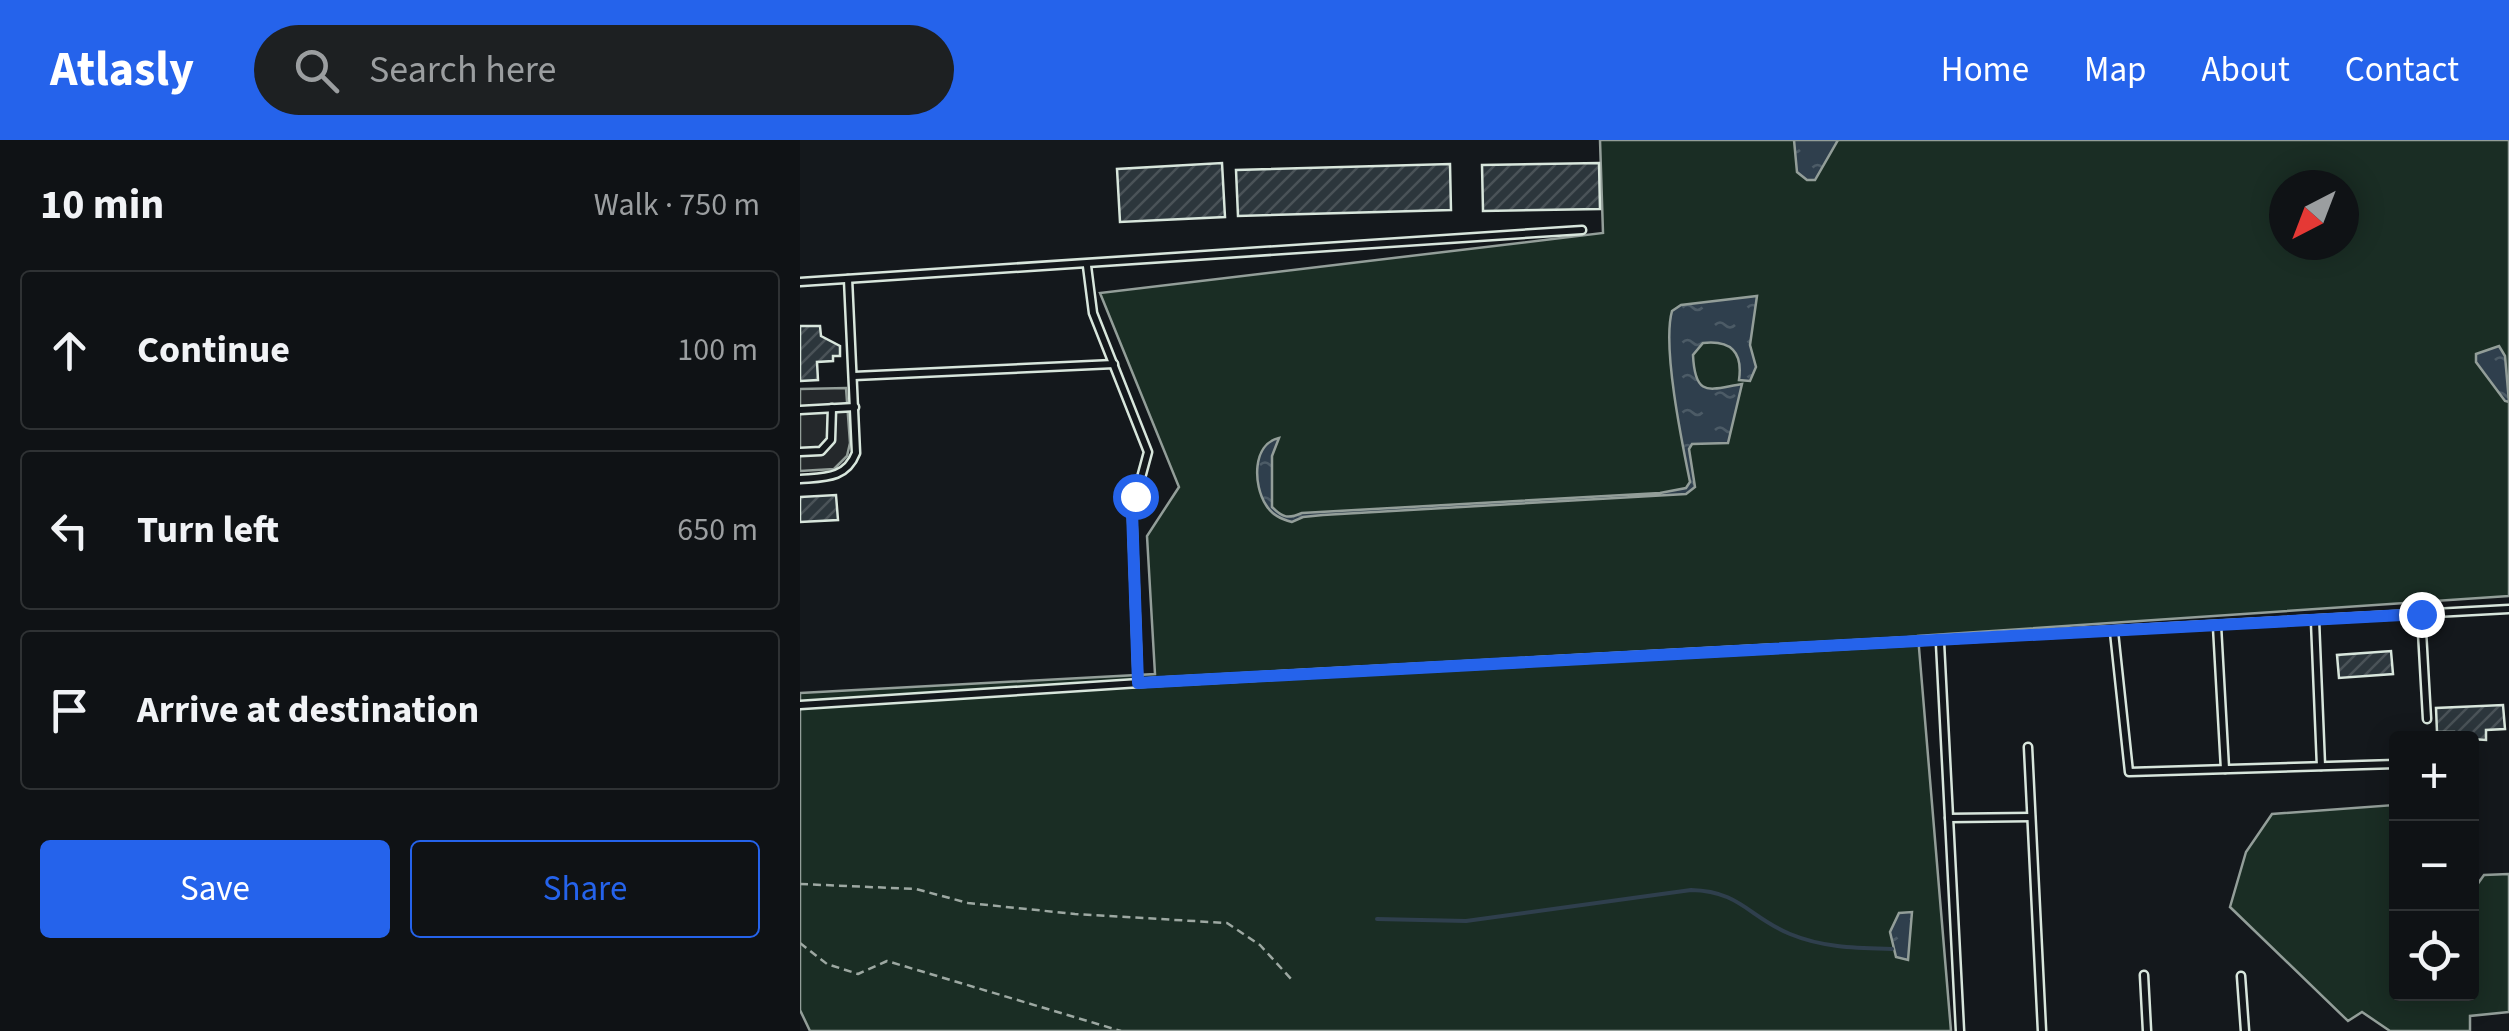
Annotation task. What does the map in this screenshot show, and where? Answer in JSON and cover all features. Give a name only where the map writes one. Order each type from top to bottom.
[{"type":"lane","points":[[800,282],[1087,266],[1582,230]]},
{"type":"lane","points":[[1087,266],[1089,300],[1148,452],[1132,511],[1138,683]]},
{"type":"lane","points":[[800,479],[831,477],[848,468],[856,453],[848,279]]},
{"type":"lane","points":[[854,376],[1114,364]]},
{"type":"lane","points":[[800,410],[855,407]]},
{"type":"lane","points":[[800,452],[821,451],[828,445],[832,408]]},
{"type":"lane","points":[[800,705],[1138,683],[2509,609]]},
{"type":"lane","points":[[2421,614],[2427,719]]},
{"type":"lane","points":[[2315,621],[2320,766]]},
{"type":"lane","points":[[2217,626],[2225,769]]},
{"type":"lane","points":[[2114,632],[2130,772],[2389,764]]},
{"type":"lane","points":[[1940,642],[1960,1031]]},
{"type":"lane","points":[[2028,747],[2042,1031]]},
{"type":"lane","points":[[1949,818],[2031,817]]},
{"type":"lane","points":[[2144,974],[2147,1031]]},
{"type":"lane","points":[[2241,976],[2245,1031]]},
{"type":"path","points":[[800,884],[916,889],[968,903],[1227,924],[1260,945],[1292,980]]},
{"type":"path","points":[[800,942],[827,964],[858,974],[887,961],[1121,1031]]},
{"type":"green space","points":[[1600,140],[2509,140],[2509,596],[1918,636],[1951,1031],[810,1031],[800,1010],[800,693],[1155,674],[1147,536],[1179,487],[1100,293],[1603,233]]},
{"type":"green space","points":[[2389,805],[2389,1001],[2479,1001],[2479,882],[2484,875],[2509,874],[2509,1012],[2470,1016],[2470,1031],[2390,1031],[2362,1012],[2348,1021],[2230,907],[2246,852],[2272,814]]},
{"type":"shaded area","points":[[846,388],[850,443],[847,456],[834,469],[800,471],[800,389]]},
{"type":"water","points":[[1794,140],[1838,140],[1815,180],[1807,180],[1797,172]]},
{"type":"water","points":[[1757,296],[1750,345],[1756,367],[1750,381],[1739,380],[1737,355],[1728,346],[1703,343],[1693,355],[1697,379],[1706,388],[1742,384],[1728,443],[1692,444],[1689,449],[1695,487],[1686,494],[1323,515],[1292,522],[1274,514],[1262,497],[1257,477],[1260,457],[1270,442],[1279,438],[1272,456],[1272,507],[1286,516],[1660,493],[1686,488],[1690,482],[1669,347],[1672,311],[1681,305]]},
{"type":"water","points":[[2499,346],[2505,356],[2509,402],[2476,362],[2476,354]]},
{"type":"water","points":[[1912,912],[1908,960],[1896,957],[1890,932],[1899,913]]},
{"type":"building","points":[[1222,163],[1225,217],[1120,222],[1117,169]]},
{"type":"building","points":[[1599,163],[1600,209],[1483,211],[1482,165]]},
{"type":"building","points":[[1450,164],[1451,210],[1238,216],[1236,170]]},
{"type":"building","points":[[800,326],[820,326],[821,336],[840,346],[840,356],[833,356],[833,361],[817,362],[818,380],[800,381]]},
{"type":"building","points":[[836,495],[838,520],[800,522],[800,497]]},
{"type":"building","points":[[2391,651],[2393,674],[2339,678],[2337,655]]},
{"type":"building","points":[[2503,705],[2505,729],[2486,730],[2486,740],[2479,740],[2479,731],[2437,731],[2436,708]]},
{"type":"waterway","points":[[1377,919],[1466,921],[1691,890],[1733,900],[1803,939],[1892,949]]},
{"type":"route","points":[[1135,496],[1132,511],[1138,683],[2421,614]]}]
